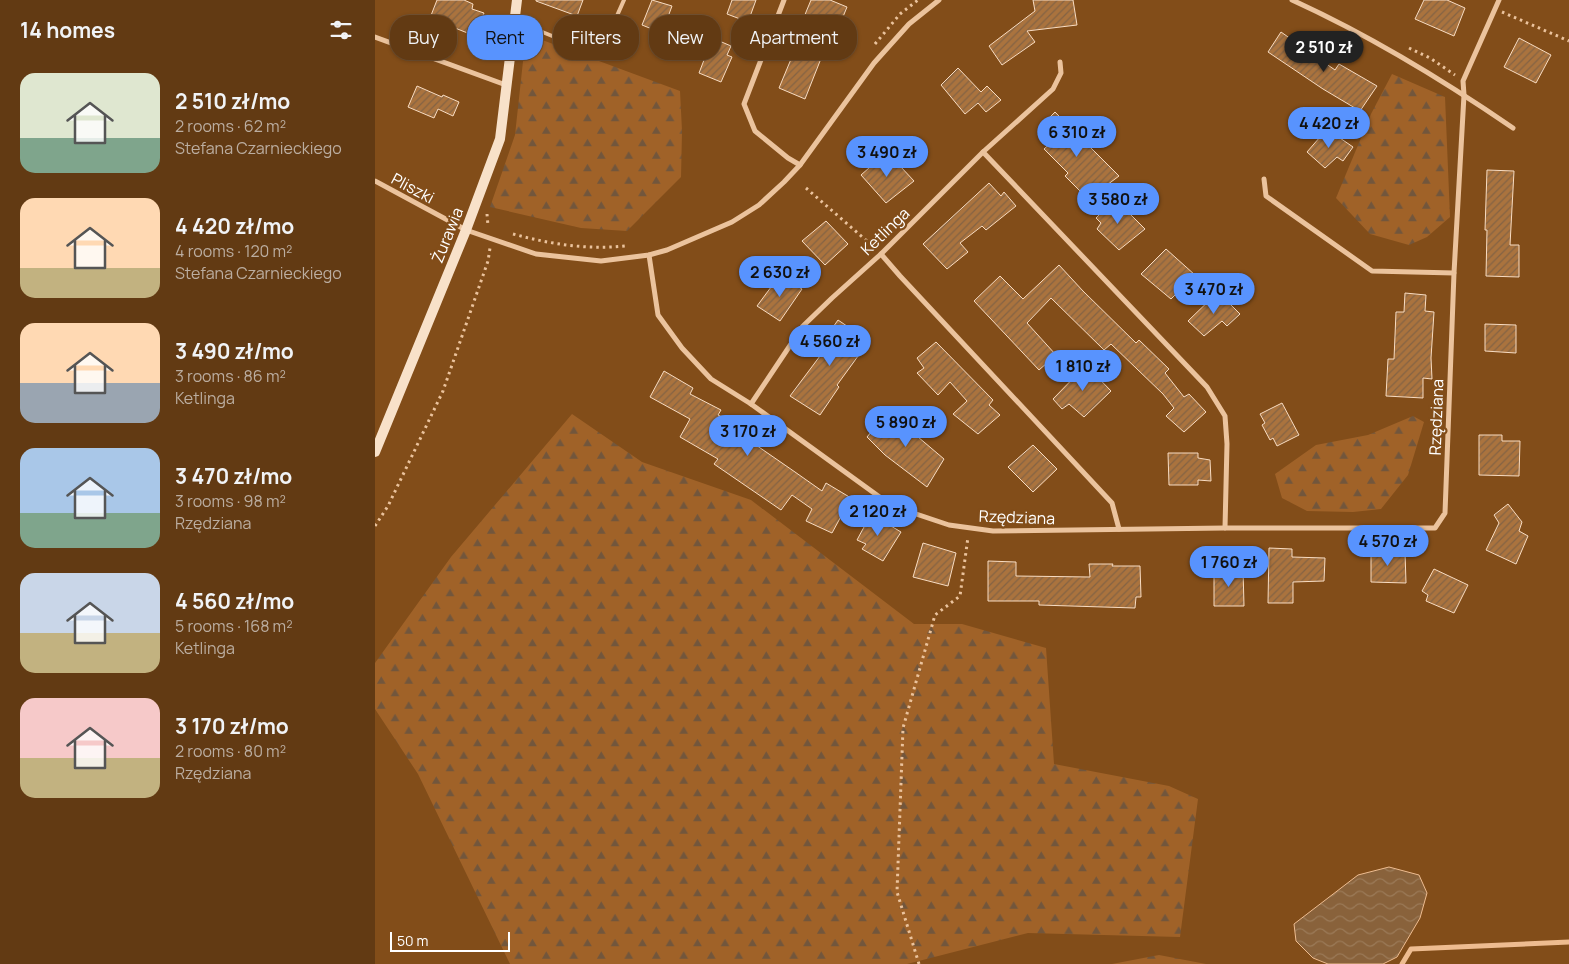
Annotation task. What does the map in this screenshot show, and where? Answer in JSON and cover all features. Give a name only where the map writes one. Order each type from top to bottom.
[{"type":"street","name":"Żurawia","points":[[515,15],[517,0]]},
{"type":"street","points":[[784,0],[744,104],[755,132],[800,165]]},
{"type":"street","name":"Pliszki","points":[[375,181],[466,230],[536,254],[601,261],[649,255],[667,250],[732,222],[759,205],[785,182],[800,165],[874,63],[909,24],[939,0]]},
{"type":"street","points":[[1292,0],[1335,19],[1464,95],[1513,128]]},
{"type":"street","name":"Rzędziana","points":[[649,255],[658,315],[682,348],[711,379],[751,404],[892,506],[949,524],[993,532],[1225,528],[1435,528],[1445,513],[1454,273],[1464,95],[1463,81],[1499,0]]},
{"type":"street","points":[[375,37],[505,85]]},
{"type":"street","name":"Żurawia","points":[[375,452],[466,230],[500,139],[508,60]]},
{"type":"street","name":"Ketlinga","points":[[751,404],[803,326],[881,254],[983,152],[1053,89],[1061,74],[1060,62]]},
{"type":"street","points":[[983,152],[1207,386],[1225,416],[1227,444],[1225,528]]},
{"type":"street","points":[[1264,179],[1266,196],[1373,271],[1454,273]]},
{"type":"street","points":[[881,254],[1112,503],[1119,529]]},
{"type":"lane","points":[[543,32],[582,48],[599,43],[612,28],[624,0]]},
{"type":"path","points":[[870,50],[900,14],[918,0]]},
{"type":"path","points":[[1495,9],[1569,41]]},
{"type":"path","points":[[807,188],[881,254]]},
{"type":"path","points":[[470,219],[492,227]]},
{"type":"path","points":[[506,231],[542,242],[601,249],[627,246]]},
{"type":"path","points":[[375,526],[388,506],[443,391],[488,261],[490,248]]},
{"type":"path","points":[[919,964],[897,892],[903,728],[935,615],[960,596],[970,528]]},
{"type":"green space","points":[[543,40],[553,44],[553,60],[596,60],[680,91],[682,131],[681,177],[627,231],[581,228],[490,207],[515,135],[523,60],[543,60]]},
{"type":"green space","points":[[1392,74],[1445,97],[1450,217],[1427,237],[1409,245],[1370,234],[1336,198],[1371,114]]},
{"type":"green space","points":[[572,414],[642,462],[751,500],[914,624],[962,624],[1046,648],[1054,764],[1169,786],[1198,799],[1180,937],[1028,933],[907,964],[510,964],[418,774],[375,709],[375,663],[451,557]]},
{"type":"green space","points":[[1413,416],[1424,422],[1408,475],[1381,509],[1353,512],[1307,511],[1282,498],[1275,474],[1316,445],[1368,435]]},
{"type":"green space","points":[[1159,955],[1206,964],[1112,964]]},
{"type":"water","points":[[1389,867],[1419,875],[1427,893],[1420,918],[1397,957],[1383,964],[1328,964],[1313,958],[1296,941],[1294,924],[1358,875]]},
{"type":"building","points":[[437,0],[464,0],[473,4],[472,9],[484,13],[483,15],[467,15],[467,33],[457,29],[457,15],[431,15]]},
{"type":"building","points":[[536,0],[583,0],[577,15]]},
{"type":"building","points":[[652,0],[672,6],[669,15],[649,15],[649,28],[642,25]]},
{"type":"building","points":[[732,0],[756,0],[751,15],[727,14]]},
{"type":"building","points":[[811,0],[830,0],[847,7],[844,15],[805,15]]},
{"type":"building","points":[[1033,0],[1073,0],[1077,25],[1027,31],[1035,42],[1002,65],[989,46],[1035,11]]},
{"type":"building","points":[[1424,0],[1447,0],[1465,8],[1454,36],[1415,19]]},
{"type":"building","points":[[1281,32],[1335,70],[1339,64],[1377,86],[1360,111],[1268,52]]},
{"type":"building","points":[[1519,38],[1551,55],[1536,83],[1504,67]]},
{"type":"building","points":[[721,42],[731,46],[727,55],[731,57],[731,59],[721,82],[699,73],[704,60],[721,60]]},
{"type":"building","points":[[791,60],[820,60],[805,99],[779,88]]},
{"type":"building","points":[[958,68],[981,92],[987,86],[1001,100],[986,112],[978,103],[965,114],[941,85]]},
{"type":"building","points":[[417,86],[459,102],[453,116],[438,109],[434,118],[408,107]]},
{"type":"building","points":[[1055,112],[1119,176],[1099,191],[1093,186],[1084,195],[1065,176],[1068,173],[1044,149],[1054,140],[1046,128],[1050,125],[1046,121]]},
{"type":"building","points":[[1327,129],[1353,147],[1343,161],[1337,157],[1325,168],[1307,152]]},
{"type":"building","points":[[887,152],[914,181],[886,203],[861,175]]},
{"type":"building","points":[[1487,170],[1514,171],[1510,245],[1519,245],[1519,277],[1486,276]]},
{"type":"building","points":[[989,183],[1001,196],[1004,192],[1016,206],[986,230],[982,226],[960,243],[968,252],[947,269],[923,244]]},
{"type":"building","points":[[1115,199],[1145,229],[1119,250],[1097,229],[1101,223],[1096,218]]},
{"type":"building","points":[[826,221],[848,244],[825,265],[802,241]]},
{"type":"building","points":[[1166,249],[1195,275],[1171,299],[1141,274]]},
{"type":"building","points":[[1059,265],[1136,343],[1139,340],[1169,369],[1165,373],[1184,397],[1189,394],[1206,412],[1184,432],[1166,416],[1174,408],[1163,394],[1111,344],[1104,350],[1051,298],[1027,323],[1056,355],[1039,370],[974,301],[1000,276],[1023,299]]},
{"type":"building","points":[[780,275],[802,289],[780,321],[757,306]]},
{"type":"building","points":[[1218,292],[1240,314],[1227,326],[1222,321],[1204,336],[1188,321]]},
{"type":"building","points":[[1405,293],[1426,295],[1425,311],[1434,312],[1431,358],[1432,379],[1423,378],[1423,398],[1386,396],[1388,359],[1394,359],[1396,312],[1404,312]]},
{"type":"building","points":[[838,320],[869,341],[837,385],[839,387],[820,415],[790,396],[820,356],[815,353]]},
{"type":"building","points":[[1485,324],[1516,325],[1516,353],[1485,351]]},
{"type":"building","points":[[936,342],[993,400],[989,405],[1000,415],[978,434],[953,414],[967,401],[950,382],[938,395],[917,373],[924,368],[917,358]]},
{"type":"building","points":[[1086,365],[1111,391],[1084,417],[1069,404],[1062,409],[1053,399]]},
{"type":"building","points":[[664,371],[693,388],[690,394],[721,410],[718,415],[730,421],[727,425],[822,491],[826,483],[851,498],[832,533],[806,521],[812,509],[792,495],[781,510],[714,464],[718,459],[680,437],[690,419],[650,397]]},
{"type":"building","points":[[1282,403],[1299,435],[1277,446],[1273,438],[1270,440],[1262,425],[1265,423],[1260,414]]},
{"type":"building","points":[[891,408],[914,428],[911,431],[944,459],[927,487],[885,455],[867,437]]},
{"type":"building","points":[[1479,435],[1502,435],[1502,441],[1520,441],[1519,476],[1479,475]]},
{"type":"building","points":[[1033,445],[1057,469],[1033,492],[1008,467]]},
{"type":"building","points":[[1168,453],[1198,453],[1198,458],[1210,460],[1211,481],[1198,480],[1198,485],[1169,485]]},
{"type":"building","points":[[1508,504],[1522,522],[1519,531],[1528,536],[1516,564],[1486,550],[1499,523],[1494,515]]},
{"type":"building","points":[[871,514],[901,532],[883,561],[862,549],[866,544],[857,540]]},
{"type":"building","points":[[923,543],[956,553],[948,586],[913,577]]},
{"type":"building","points":[[1269,548],[1292,549],[1292,557],[1325,558],[1324,581],[1293,582],[1293,603],[1268,603]]},
{"type":"building","points":[[1371,552],[1405,552],[1406,583],[1371,582]]},
{"type":"building","points":[[988,561],[1016,562],[1016,576],[1090,577],[1089,564],[1140,566],[1141,597],[1136,597],[1135,608],[1039,605],[1039,601],[988,601]]},
{"type":"building","points":[[1214,569],[1243,569],[1244,606],[1214,606]]},
{"type":"building","points":[[1434,569],[1468,585],[1454,613],[1426,601],[1428,595],[1422,591]]},
{"type":"waterway","points":[[1402,964],[1411,949],[1569,942]]}]
